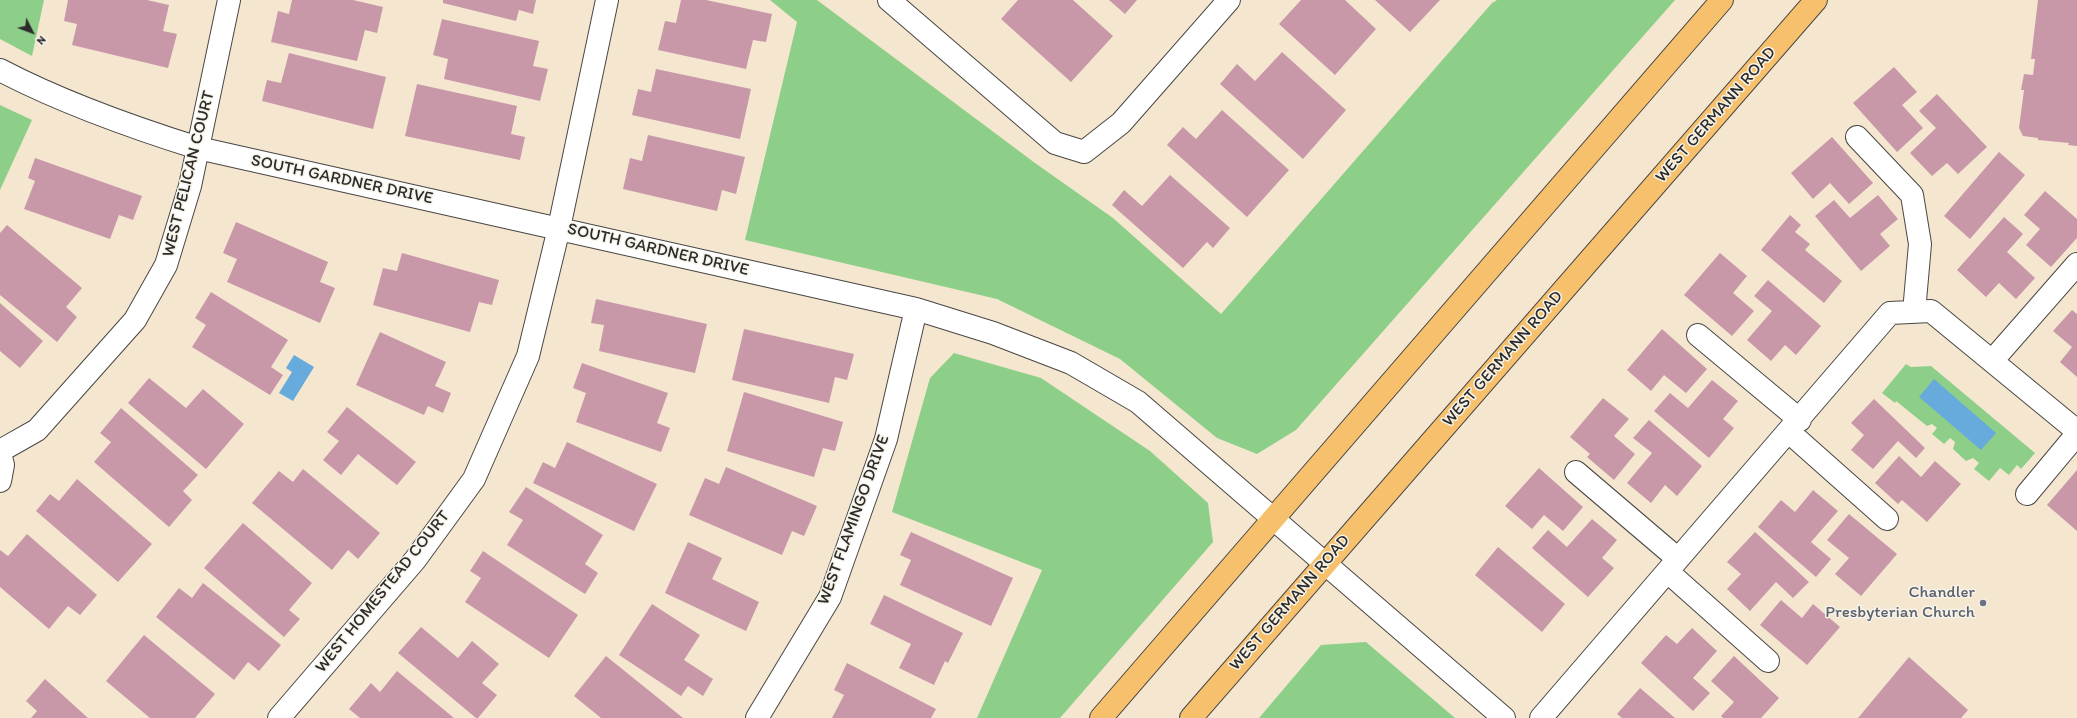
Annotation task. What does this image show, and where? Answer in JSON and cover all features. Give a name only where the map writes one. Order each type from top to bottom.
[{"type":"main road","points":[[1101,718],[1722,0]]},
{"type":"main road","name":"WEST GERMANN ROAD","points":[[1191,718],[1816,0]]},
{"type":"street","name":"WEST PELICAN COURT","points":[[0,482],[3,465],[0,452],[37,430],[135,320],[166,265],[190,186],[229,0]]},
{"type":"street","name":"WEST HOMESTEAD COURT","points":[[279,718],[415,560],[474,479],[528,356],[559,228],[607,0]]},
{"type":"street","points":[[889,0],[1055,143],[1084,152],[1121,123],[1228,0]]},
{"type":"street","name":"SOUTH GARDNER DRIVE","points":[[0,70],[33,87],[131,127],[198,148],[916,309],[993,333],[1071,363],[1138,402],[1275,518],[1504,718]]},
{"type":"street","points":[[1857,137],[1912,195],[1920,244],[1914,312]]},
{"type":"street","points":[[1992,361],[2077,264]]},
{"type":"street","name":"WEST FLAMINGO DRIVE","points":[[757,718],[830,597],[886,439],[916,309]]},
{"type":"street","points":[[1541,718],[1890,313],[1930,311],[2077,431]]},
{"type":"street","points":[[1698,334],[1794,426],[1887,519]]},
{"type":"street","points":[[2027,494],[2077,434]]},
{"type":"street","points":[[1576,472],[1768,661]]},
{"type":"green space","points":[[0,0],[44,0],[32,56],[0,39]]},
{"type":"green space","points":[[770,0],[817,0],[1035,163],[1113,218],[1221,314],[1492,3],[1497,0],[1675,0],[1296,430],[1257,454],[1217,438],[1120,359],[997,299],[745,240],[797,22]]},
{"type":"green space","points":[[0,105],[32,120],[0,190]]},
{"type":"green space","points":[[954,353],[1041,378],[1150,451],[1208,503],[1213,542],[1060,718],[977,718],[1042,570],[892,512],[930,378]]},
{"type":"green space","points":[[1906,364],[1911,367],[1931,366],[2035,453],[2021,469],[2017,465],[2009,475],[2000,468],[1989,481],[1974,469],[1979,463],[1973,458],[1966,461],[1953,449],[1955,442],[1950,438],[1944,444],[1932,434],[1937,428],[1932,424],[1927,426],[1896,401],[1895,403],[1882,393]]},
{"type":"green space","points":[[1366,642],[1455,718],[1259,718],[1321,645]]},
{"type":"water","points":[[294,355],[314,367],[293,401],[279,393],[292,372],[286,368]]},
{"type":"water","points":[[1934,379],[1996,433],[1981,450],[1919,397]]},
{"type":"building","points":[[68,0],[147,0],[169,5],[163,31],[177,34],[168,68],[72,45],[77,24],[64,21]]},
{"type":"building","points":[[292,0],[353,0],[383,7],[377,33],[365,30],[357,61],[271,42],[278,11],[289,14]]},
{"type":"building","points":[[443,0],[536,0],[533,14],[519,10],[516,21],[443,3]]},
{"type":"building","points":[[681,0],[706,0],[772,14],[766,42],[753,40],[746,69],[658,50],[665,21],[676,23]]},
{"type":"building","points":[[1018,0],[1073,0],[1113,36],[1071,82],[1001,19]]},
{"type":"building","points":[[1109,0],[1137,0],[1125,14]]},
{"type":"building","points":[[1301,0],[1345,0],[1376,29],[1335,75],[1279,24]]},
{"type":"building","points":[[1375,0],[1440,0],[1410,32]]},
{"type":"building","points":[[2038,0],[2077,0],[2077,146],[2068,145],[2069,143],[2038,140],[2038,138],[2023,136],[2019,128],[2024,90],[2021,90],[2024,74],[2033,75],[2035,59],[2031,59]]},
{"type":"building","points":[[442,19],[539,41],[533,66],[548,69],[540,101],[444,79],[448,59],[433,55]]},
{"type":"building","points":[[1282,52],[1346,110],[1303,159],[1220,84],[1237,64],[1255,81]]},
{"type":"building","points":[[289,53],[386,77],[373,129],[262,101],[267,80],[281,83]]},
{"type":"building","points":[[1894,67],[1917,92],[1902,105],[1923,128],[1897,152],[1853,103]]},
{"type":"building","points":[[656,69],[751,89],[740,139],[632,115],[638,89],[651,92]]},
{"type":"building","points":[[417,84],[517,106],[511,134],[525,137],[520,160],[405,136]]},
{"type":"building","points":[[1937,94],[1987,147],[1958,174],[1947,163],[1932,176],[1910,153],[1936,128],[1919,111]]},
{"type":"building","points":[[1222,110],[1289,170],[1247,217],[1167,145],[1183,127],[1196,139]]},
{"type":"building","points":[[648,135],[745,157],[736,194],[722,190],[717,211],[623,189],[630,158],[642,161]]},
{"type":"building","points":[[1832,137],[1873,183],[1849,204],[1830,183],[1813,199],[1791,173]]},
{"type":"building","points":[[1999,152],[2025,175],[1970,239],[1944,216]]},
{"type":"building","points":[[35,158],[142,196],[133,220],[119,215],[110,239],[24,209],[35,181],[28,178]]},
{"type":"building","points":[[1170,175],[1230,228],[1213,248],[1207,242],[1183,268],[1112,205],[1124,190],[1142,206]]},
{"type":"building","points":[[2045,191],[2077,219],[2077,238],[2051,267],[2026,245],[2040,229],[2024,215]]},
{"type":"building","points":[[1878,195],[1898,219],[1880,234],[1890,246],[1861,271],[1815,216],[1834,200],[1850,218]]},
{"type":"building","points":[[1790,215],[1801,225],[1795,232],[1810,244],[1805,250],[1842,281],[1824,303],[1761,250]]},
{"type":"building","points":[[2004,217],[2023,234],[2007,252],[2035,278],[2016,299],[1999,283],[1986,297],[1957,270]]},
{"type":"building","points":[[236,222],[328,262],[320,282],[335,288],[320,323],[227,282],[237,259],[223,253]]},
{"type":"building","points":[[7,225],[82,288],[66,307],[77,317],[57,342],[0,295],[0,233]]},
{"type":"building","points":[[402,253],[499,280],[492,305],[479,302],[470,332],[373,305],[383,268],[397,271]]},
{"type":"building","points":[[1720,253],[1747,276],[1733,293],[1754,311],[1732,336],[1684,295]]},
{"type":"building","points":[[1768,280],[1821,326],[1796,355],[1785,345],[1771,361],[1747,340],[1772,311],[1754,296]]},
{"type":"building","points":[[211,292],[288,340],[271,367],[283,375],[270,395],[192,347],[206,325],[195,318]]},
{"type":"building","points":[[596,299],[707,324],[695,373],[599,351],[604,325],[591,323]]},
{"type":"building","points":[[0,303],[43,341],[20,368],[0,351]]},
{"type":"building","points":[[2072,310],[2077,314],[2077,377],[2060,362],[2072,347],[2053,331]]},
{"type":"building","points":[[744,329],[854,354],[847,380],[835,377],[829,403],[732,380]]},
{"type":"building","points":[[1662,329],[1707,369],[1686,393],[1664,375],[1651,391],[1627,370]]},
{"type":"building","points":[[380,332],[446,362],[435,386],[451,393],[443,413],[428,406],[424,415],[356,385]]},
{"type":"building","points":[[582,363],[668,393],[657,423],[670,428],[661,452],[576,422],[586,393],[573,388]]},
{"type":"building","points":[[149,378],[186,408],[203,389],[244,424],[206,469],[128,403]]},
{"type":"building","points":[[1712,380],[1738,401],[1723,419],[1734,428],[1709,458],[1654,411],[1670,393],[1688,408]]},
{"type":"building","points":[[744,392],[843,422],[835,451],[823,448],[814,477],[727,451]]},
{"type":"building","points":[[1603,398],[1629,419],[1614,436],[1635,454],[1614,480],[1587,457],[1590,454],[1570,437]]},
{"type":"building","points":[[1874,399],[1925,448],[1916,458],[1898,441],[1873,469],[1851,450],[1864,435],[1851,423]]},
{"type":"building","points":[[347,407],[416,462],[397,485],[358,454],[341,475],[323,460],[339,441],[327,432]]},
{"type":"building","points":[[121,408],[198,475],[183,491],[192,500],[169,527],[94,462],[111,442],[100,433]]},
{"type":"building","points":[[1649,420],[1702,466],[1677,496],[1665,485],[1651,503],[1627,483],[1652,453],[1633,438]]},
{"type":"building","points":[[567,442],[657,484],[634,531],[533,483],[543,462],[555,468]]},
{"type":"building","points":[[1899,456],[1921,477],[1935,461],[1961,484],[1927,522],[1902,500],[1898,504],[1875,483]]},
{"type":"building","points":[[726,467],[817,506],[804,536],[792,531],[782,555],[689,515],[705,478],[719,484]]},
{"type":"building","points":[[1539,468],[1583,507],[1563,531],[1544,515],[1532,529],[1505,506]]},
{"type":"building","points":[[303,469],[380,533],[358,559],[348,550],[332,570],[252,503],[279,471],[293,482]]},
{"type":"building","points":[[2077,470],[2077,531],[2047,505]]},
{"type":"building","points":[[77,479],[152,544],[118,582],[36,511],[50,494],[59,501]]},
{"type":"building","points":[[526,487],[603,535],[585,564],[598,573],[585,594],[507,545],[523,520],[509,512]]},
{"type":"building","points":[[1813,490],[1838,511],[1811,542],[1831,559],[1816,577],[1758,527],[1781,500],[1795,512]]},
{"type":"building","points":[[1849,514],[1897,554],[1861,596],[1835,574],[1849,558],[1827,540]]},
{"type":"building","points":[[1592,519],[1617,540],[1602,558],[1614,568],[1588,597],[1532,548],[1548,530],[1567,547]]},
{"type":"building","points":[[243,523],[312,583],[289,610],[300,619],[284,637],[204,568]]},
{"type":"building","points":[[911,532],[1013,578],[991,626],[900,585],[911,560],[900,555]]},
{"type":"building","points":[[1755,532],[1809,582],[1793,598],[1776,582],[1750,611],[1727,589],[1741,574],[1727,562]]},
{"type":"building","points":[[27,534],[97,595],[80,615],[68,606],[49,629],[0,587],[0,550],[8,556]]},
{"type":"building","points":[[688,542],[722,558],[712,579],[759,602],[746,631],[665,593]]},
{"type":"building","points":[[1498,547],[1565,604],[1542,632],[1475,575]]},
{"type":"building","points":[[483,551],[578,615],[549,658],[465,602],[481,578],[470,571]]},
{"type":"building","points":[[203,583],[281,645],[259,671],[248,662],[234,680],[156,617],[179,588],[192,598]]},
{"type":"building","points":[[884,595],[963,633],[948,663],[945,661],[934,685],[899,668],[911,644],[870,624]]},
{"type":"building","points":[[1781,600],[1802,618],[1813,604],[1840,627],[1807,665],[1760,625]]},
{"type":"building","points":[[652,604],[700,635],[684,660],[713,679],[703,696],[688,686],[681,696],[619,655]]},
{"type":"building","points":[[421,627],[458,658],[472,641],[499,664],[482,683],[497,695],[478,718],[476,718],[398,653]]},
{"type":"building","points":[[1692,628],[1717,651],[1693,678],[1710,693],[1693,711],[1641,663],[1666,635],[1677,644]]},
{"type":"building","points":[[144,635],[215,694],[195,718],[150,718],[106,681]]},
{"type":"building","points":[[606,656],[683,718],[601,718],[574,696]]},
{"type":"building","points":[[1734,656],[1779,698],[1761,718],[1723,718],[1721,716],[1734,702],[1711,681]]},
{"type":"building","points":[[1909,657],[1968,710],[1961,718],[1858,718]]},
{"type":"building","points":[[847,663],[936,709],[931,718],[832,718],[844,695],[834,690]]},
{"type":"building","points":[[397,671],[454,718],[360,718],[349,709],[371,683],[380,692]]},
{"type":"building","points":[[45,679],[88,718],[31,718],[37,711],[26,701]]},
{"type":"building","points":[[1640,688],[1675,718],[1622,718],[1617,714]]},
{"type":"place","name":"Chandler Presbyterian Church","points":[[1983,603]]}]
